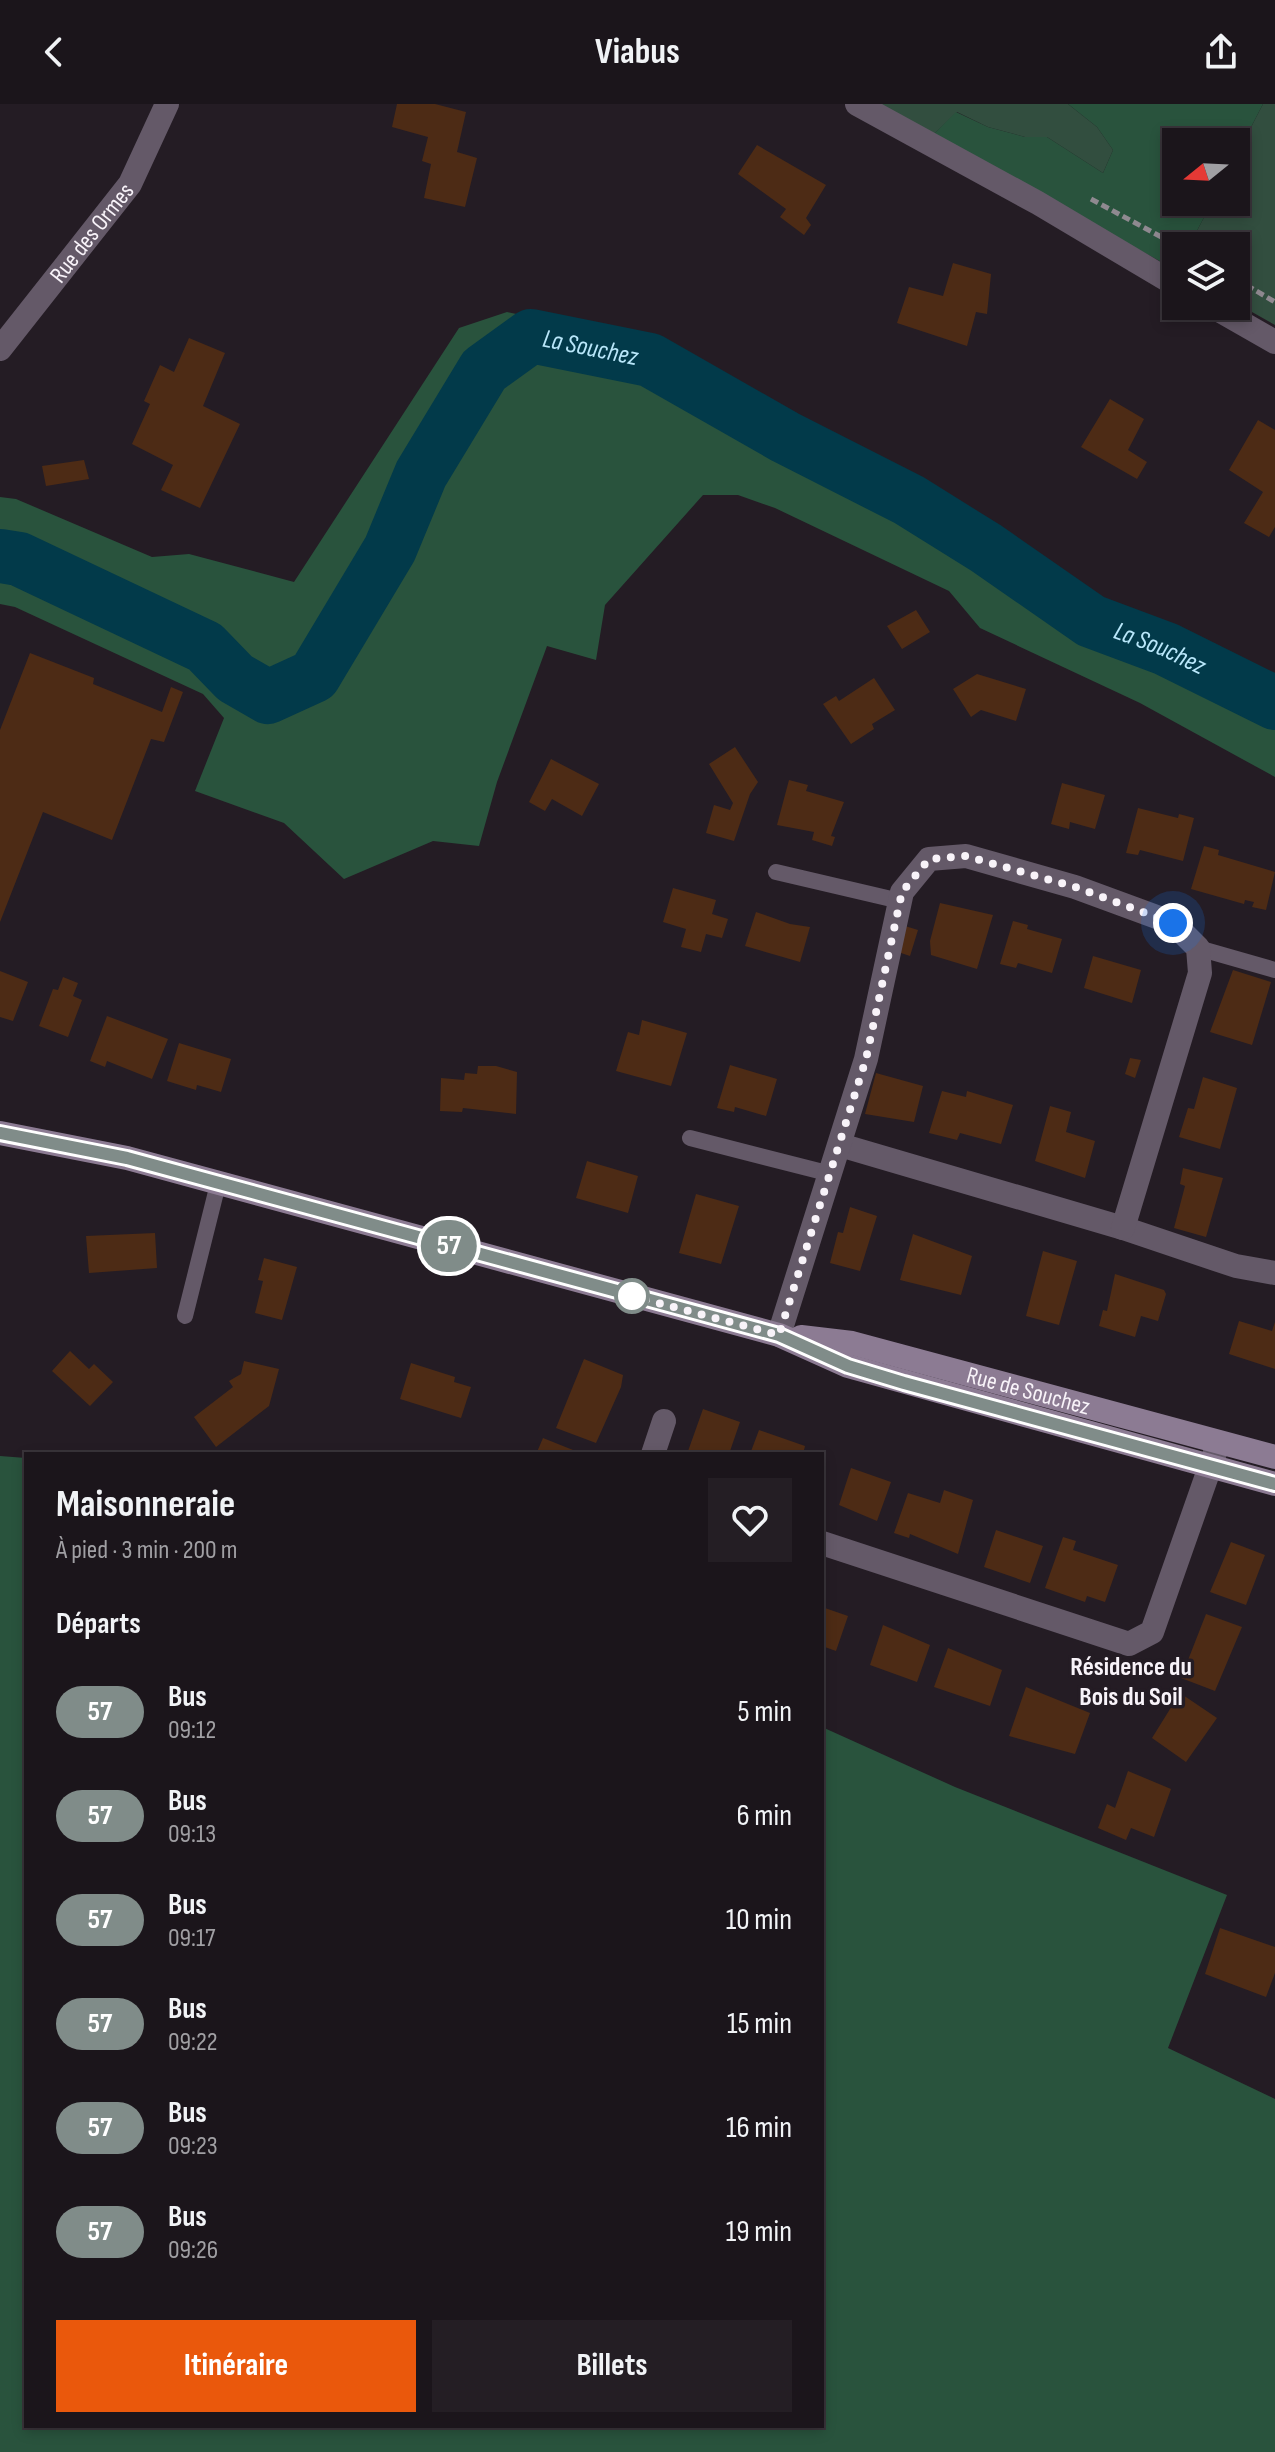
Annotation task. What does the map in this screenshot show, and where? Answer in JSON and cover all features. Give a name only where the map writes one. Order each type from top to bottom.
[{"type":"main road","name":"Rue de Souchez","points":[[0,1133],[127,1158],[779,1335],[852,1343],[1275,1457]]},
{"type":"main road","name":"Rue de Souchez","points":[[779,1335],[848,1366],[890,1379],[1275,1484]]},
{"type":"street","name":"Rue des Ormes","points":[[0,349],[130,184],[167,104]]},
{"type":"street","points":[[857,104],[1038,203],[1162,277]]},
{"type":"street","points":[[1236,320],[1275,342]]},
{"type":"street","points":[[779,1335],[866,1059],[902,892],[929,859],[966,856],[1075,887],[1173,923],[1198,948],[1200,973],[1123,1228]]},
{"type":"street","points":[[840,1145],[1123,1228],[1236,1266],[1275,1273]]},
{"type":"street","points":[[654,1452],[664,1421]]},
{"type":"street","points":[[824,1544],[1129,1644],[1152,1632],[1213,1466],[1219,1441]]},
{"type":"lane","points":[[776,872],[900,901]]},
{"type":"lane","points":[[1198,948],[1275,970]]},
{"type":"lane","points":[[690,1138],[831,1174]]},
{"type":"lane","points":[[185,1316],[218,1184]]},
{"type":"path","points":[[1250,287],[1275,302]]},
{"type":"green space","points":[[876,104],[1068,104],[1097,127],[1113,150],[1103,173],[1047,137],[1025,137],[988,127],[957,112],[932,136]]},
{"type":"green space","points":[[1068,104],[1263,104],[1250,129],[1162,128],[1162,216],[1205,216],[1196,232],[1162,232],[1162,262],[932,136],[956,112],[988,127],[1025,137],[1047,137],[1103,173],[1113,150],[1097,127]]},
{"type":"green space","points":[[1263,104],[1275,104],[1275,325],[1250,311],[1250,232],[1196,232],[1205,216],[1250,216],[1250,129]]},
{"type":"green space","points":[[507,312],[675,347],[734,384],[896,465],[1003,535],[1038,574],[1060,589],[1144,615],[1189,648],[1275,689],[1275,777],[1140,703],[980,628],[949,591],[775,508],[738,495],[703,495],[605,605],[596,660],[547,646],[497,782],[479,846],[433,841],[344,879],[284,823],[195,791],[224,718],[203,694],[15,607],[0,604],[0,497],[16,499],[152,557],[189,554],[294,582],[459,328]]},
{"type":"green space","points":[[0,1456],[24,1458],[24,2428],[824,2428],[824,1728],[955,1787],[1227,1895],[1168,2048],[1275,2099],[1275,2452],[0,2452]]},
{"type":"building","points":[[397,104],[435,104],[466,112],[457,152],[477,158],[465,207],[424,198],[431,164],[422,161],[428,137],[392,127]]},
{"type":"building","points":[[757,145],[826,185],[806,218],[811,225],[804,235],[780,217],[786,209],[738,174]]},
{"type":"building","points":[[953,263],[991,274],[987,314],[976,312],[967,346],[897,323],[909,287],[943,296]]},
{"type":"building","points":[[189,338],[225,353],[203,406],[240,424],[200,508],[161,490],[173,465],[132,444],[150,404],[144,401],[160,365],[174,372]]},
{"type":"building","points":[[1110,399],[1144,419],[1128,450],[1147,462],[1137,479],[1081,447]]},
{"type":"building","points":[[1258,420],[1275,430],[1275,527],[1269,537],[1244,523],[1263,492],[1229,470]]},
{"type":"building","points":[[84,460],[89,479],[46,486],[42,466]]},
{"type":"building","points":[[916,610],[930,632],[902,649],[887,626]]},
{"type":"building","points":[[30,653],[94,678],[93,684],[162,712],[171,687],[183,692],[164,742],[151,739],[112,840],[43,812],[0,922],[0,730]]},
{"type":"building","points":[[977,674],[1026,689],[1016,721],[981,710],[971,717],[953,689]]},
{"type":"building","points":[[874,678],[895,710],[872,724],[874,729],[851,744],[823,704],[836,696],[839,701]]},
{"type":"building","points":[[735,747],[758,782],[750,794],[734,841],[706,833],[714,805],[730,810],[733,803],[709,764]]},
{"type":"building","points":[[551,759],[599,784],[582,816],[552,799],[545,811],[529,802]]},
{"type":"building","points":[[789,780],[808,785],[806,791],[844,802],[831,836],[835,837],[832,846],[812,840],[814,832],[777,825]]},
{"type":"building","points":[[1062,783],[1105,795],[1095,829],[1070,822],[1069,829],[1051,824]]},
{"type":"building","points":[[1138,808],[1178,818],[1179,814],[1194,818],[1183,861],[1140,850],[1138,855],[1126,853]]},
{"type":"building","points":[[1204,846],[1219,850],[1218,855],[1275,872],[1266,910],[1252,907],[1254,902],[1245,900],[1244,904],[1191,889]]},
{"type":"building","points":[[673,888],[716,900],[712,914],[728,919],[722,938],[706,934],[701,952],[681,947],[686,929],[663,922]]},
{"type":"building","points":[[940,903],[993,915],[977,969],[931,955],[930,941]]},
{"type":"building","points":[[756,912],[790,924],[810,927],[800,962],[745,946]]},
{"type":"building","points":[[1013,921],[1028,925],[1027,929],[1062,939],[1052,973],[1018,963],[1016,968],[1000,964]]},
{"type":"building","points":[[905,926],[918,930],[910,956],[898,952]]},
{"type":"building","points":[[1093,956],[1141,970],[1132,1003],[1084,988]]},
{"type":"building","points":[[1233,970],[1271,982],[1252,1045],[1210,1032]]},
{"type":"building","points":[[0,971],[28,982],[13,1021],[0,1017]]},
{"type":"building","points":[[63,977],[78,983],[73,996],[82,1000],[68,1037],[39,1026],[53,989],[58,990]]},
{"type":"building","points":[[107,1016],[168,1039],[152,1079],[107,1061],[105,1067],[90,1061]]},
{"type":"building","points":[[642,1020],[687,1033],[671,1086],[616,1071],[628,1032],[639,1035]]},
{"type":"building","points":[[179,1043],[231,1059],[221,1092],[197,1085],[196,1090],[167,1081]]},
{"type":"building","points":[[1130,1058],[1141,1060],[1135,1078],[1125,1074]]},
{"type":"building","points":[[730,1065],[777,1079],[766,1116],[735,1107],[734,1112],[717,1108]]},
{"type":"building","points":[[478,1066],[496,1066],[517,1072],[516,1114],[463,1108],[462,1112],[440,1111],[441,1078],[464,1080],[465,1073],[477,1074]]},
{"type":"building","points":[[876,1073],[923,1086],[914,1122],[865,1114]]},
{"type":"building","points":[[1203,1077],[1237,1088],[1220,1149],[1179,1137],[1188,1108],[1194,1109]]},
{"type":"building","points":[[942,1091],[966,1097],[967,1091],[1013,1105],[1001,1144],[960,1133],[957,1140],[929,1133]]},
{"type":"building","points":[[1050,1106],[1071,1112],[1066,1132],[1095,1141],[1085,1178],[1035,1161]]},
{"type":"building","points":[[587,1161],[638,1176],[628,1213],[576,1198]]},
{"type":"building","points":[[1183,1168],[1223,1178],[1206,1237],[1174,1228],[1185,1186],[1180,1184]]},
{"type":"building","points":[[696,1194],[739,1206],[721,1264],[679,1253]]},
{"type":"building","points":[[850,1207],[877,1216],[860,1271],[830,1263],[838,1232],[843,1233]]},
{"type":"building","points":[[155,1233],[157,1268],[89,1273],[86,1236]]},
{"type":"building","points":[[913,1234],[972,1256],[961,1295],[900,1280]]},
{"type":"building","points":[[1043,1251],[1077,1261],[1059,1325],[1026,1316]]},
{"type":"building","points":[[264,1258],[297,1267],[282,1320],[255,1313],[263,1281],[258,1280]]},
{"type":"building","points":[[1115,1274],[1164,1290],[1166,1294],[1158,1321],[1141,1316],[1135,1337],[1099,1326],[1103,1310],[1107,1311]]},
{"type":"building","points":[[1239,1321],[1272,1331],[1275,1322],[1275,1369],[1229,1354]]},
{"type":"building","points":[[70,1351],[89,1369],[94,1364],[113,1382],[90,1406],[52,1371]]},
{"type":"building","points":[[584,1359],[623,1375],[621,1387],[596,1443],[556,1428]]},
{"type":"building","points":[[244,1361],[279,1369],[269,1406],[216,1447],[194,1417],[233,1387],[229,1381],[241,1374]]},
{"type":"building","points":[[411,1363],[455,1377],[454,1382],[471,1387],[461,1418],[400,1399]]},
{"type":"building","points":[[703,1409],[740,1422],[730,1452],[688,1452]]},
{"type":"building","points":[[759,1430],[805,1446],[804,1452],[751,1452]]},
{"type":"building","points":[[543,1438],[578,1452],[537,1452]]},
{"type":"building","points":[[851,1468],[891,1482],[877,1521],[839,1505]]},
{"type":"building","points":[[944,1490],[973,1500],[958,1554],[910,1534],[909,1538],[894,1533],[908,1493],[940,1503]]},
{"type":"building","points":[[996,1530],[1043,1546],[1030,1583],[984,1567]]},
{"type":"building","points":[[1063,1537],[1076,1541],[1073,1550],[1118,1565],[1105,1602],[1087,1596],[1085,1602],[1045,1588]]},
{"type":"building","points":[[1231,1542],[1265,1555],[1246,1605],[1210,1592]]},
{"type":"building","points":[[824,1608],[848,1616],[836,1651],[824,1647]]},
{"type":"building","points":[[1206,1614],[1242,1627],[1215,1691],[1181,1678]]},
{"type":"building","points":[[883,1625],[930,1645],[917,1682],[870,1665]]},
{"type":"building","points":[[948,1648],[1002,1670],[990,1706],[934,1687]]},
{"type":"building","points":[[1026,1687],[1090,1713],[1075,1754],[1009,1736]]},
{"type":"building","points":[[1180,1693],[1217,1718],[1186,1762],[1152,1738]]},
{"type":"building","points":[[1128,1771],[1171,1789],[1154,1837],[1131,1828],[1126,1840],[1098,1828],[1107,1804],[1115,1808]]},
{"type":"building","points":[[1220,1928],[1275,1947],[1275,1973],[1266,1997],[1205,1974]]},
{"type":"waterway","name":"La Souchez","points":[[0,556],[19,559],[205,647],[235,678],[268,697],[314,676],[390,549],[421,474],[484,370],[531,336],[650,360],[785,437],[909,500],[986,548],[1091,621],[1166,649],[1275,703]]},
{"type":"bus line","name":"57","points":[[0,1133],[127,1158],[779,1335],[848,1366],[904,1383],[1275,1484]]},
{"type":"district","name":"Résidence du Bois du Soil","points":[[1131,1682]]},
{"type":"route","points":[[632,1296],[779,1335],[866,1059],[902,892],[929,859],[966,856],[1075,887],[1173,923]]}]
